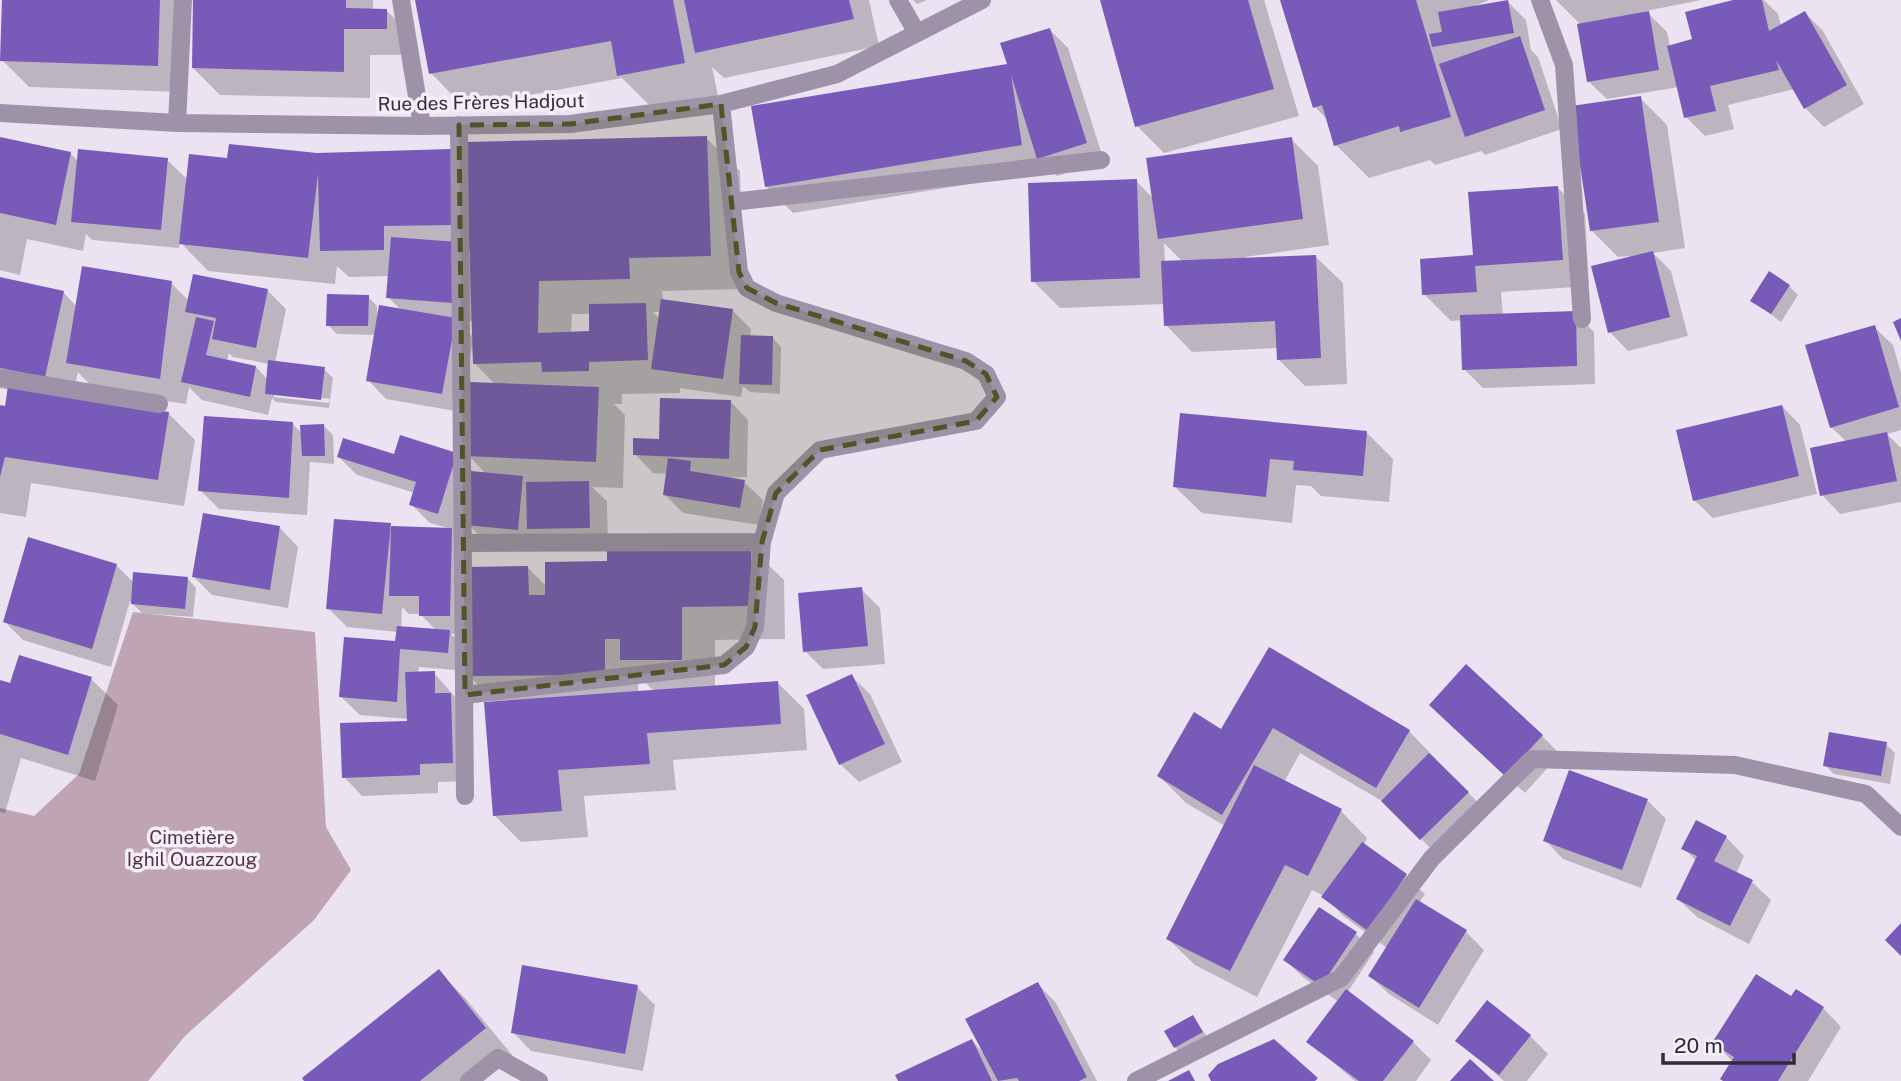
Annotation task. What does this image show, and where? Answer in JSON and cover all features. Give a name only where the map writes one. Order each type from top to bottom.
[{"type":"street","points":[[177,123],[183,0]]},
{"type":"street","points":[[401,0],[422,126]]},
{"type":"street","points":[[898,0],[917,33]]},
{"type":"street","name":"Rue des Frères Hadjout","points":[[1,109],[177,123],[422,126],[570,124],[721,104],[837,74],[982,0]]},
{"type":"street","points":[[1540,0],[1564,65],[1582,319]]},
{"type":"street","points":[[465,695],[724,665],[746,647],[755,627],[762,542],[776,493],[820,450],[976,421],[997,397],[986,374],[966,360],[776,303],[747,288],[739,272],[721,104]]},
{"type":"street","points":[[459,125],[465,796]]},
{"type":"street","points":[[732,202],[1101,160]]},
{"type":"street","points":[[0,378],[159,404]]},
{"type":"street","points":[[464,543],[762,542]]},
{"type":"street","points":[[1136,1081],[1341,978],[1432,858],[1532,759],[1735,765],[1866,794],[1901,827]]},
{"type":"street","points":[[469,1081],[498,1058],[539,1081]]},
{"type":"highlighted area","points":[[721,104],[739,272],[747,288],[776,303],[966,361],[986,374],[997,397],[976,421],[820,450],[776,493],[762,542],[755,627],[746,647],[724,665],[465,695],[459,125],[570,124]]},
{"type":"green space","name":"Cimetière Ighil Ouazzoug","points":[[133,612],[315,632],[326,827],[351,870],[314,920],[185,1036],[148,1081],[0,1081],[0,808],[34,816],[79,774]]},
{"type":"building","points":[[2,0],[160,0],[158,66],[0,61]]},
{"type":"building","points":[[193,0],[346,0],[346,8],[387,9],[387,29],[344,29],[344,72],[192,68]]},
{"type":"building","points":[[415,0],[673,0],[685,63],[617,76],[611,41],[429,74]]},
{"type":"building","points":[[684,0],[849,0],[854,19],[695,53]]},
{"type":"building","points":[[1100,0],[1248,0],[1274,89],[1135,127]]},
{"type":"building","points":[[1280,0],[1416,0],[1451,117],[1400,132],[1399,126],[1334,146],[1322,105],[1313,108]]},
{"type":"building","points":[[1508,0],[1514,33],[1432,47],[1429,34],[1442,32],[1438,12]]},
{"type":"building","points":[[1733,0],[1762,0],[1769,31],[1805,11],[1847,85],[1804,109],[1776,60],[1779,70],[1710,86],[1716,111],[1684,118],[1667,46],[1692,39],[1685,12]]},
{"type":"building","points":[[1649,11],[1659,70],[1587,82],[1577,24]]},
{"type":"building","points":[[1050,28],[1087,143],[1037,159],[1011,75],[1022,145],[765,187],[751,106],[1007,64],[1000,43]]},
{"type":"building","points":[[1520,36],[1545,110],[1465,137],[1439,64]]},
{"type":"building","points":[[1641,96],[1659,222],[1590,231],[1571,106]]},
{"type":"building","points":[[707,136],[711,256],[629,258],[630,279],[539,281],[538,333],[589,331],[589,304],[646,303],[648,360],[589,362],[589,371],[542,372],[541,362],[473,364],[466,142]]},
{"type":"building","points":[[0,137],[71,152],[56,225],[0,213]]},
{"type":"building","points":[[1292,137],[1303,219],[1158,239],[1146,158]]},
{"type":"building","points":[[229,144],[317,153],[451,149],[454,225],[384,226],[384,250],[320,251],[318,174],[308,258],[179,244],[189,154],[227,158]]},
{"type":"building","points":[[78,149],[168,158],[161,230],[71,222]]},
{"type":"building","points":[[1137,179],[1140,278],[1031,282],[1028,183]]},
{"type":"building","points":[[1558,186],[1563,260],[1475,266],[1477,292],[1422,295],[1420,259],[1473,255],[1468,192]]},
{"type":"building","points":[[391,237],[458,242],[453,303],[386,298]]},
{"type":"building","points":[[1653,251],[1670,317],[1608,333],[1591,266]]},
{"type":"building","points":[[1316,255],[1321,358],[1277,360],[1275,321],[1164,326],[1161,261]]},
{"type":"building","points":[[82,266],[172,281],[160,379],[66,363]]},
{"type":"building","points":[[1769,271],[1790,285],[1771,314],[1750,301]]},
{"type":"building","points":[[193,274],[268,289],[256,348],[212,339],[216,318],[185,312]]},
{"type":"building","points":[[0,277],[64,291],[45,377],[0,368]]},
{"type":"building","points":[[327,294],[369,295],[368,326],[326,326]]},
{"type":"building","points":[[661,299],[733,309],[723,379],[651,369]]},
{"type":"building","points":[[379,305],[456,318],[442,394],[366,381]]},
{"type":"building","points":[[1576,311],[1577,366],[1462,370],[1460,315]]},
{"type":"building","points":[[196,317],[214,321],[206,355],[256,366],[250,397],[181,382]]},
{"type":"building","points":[[1901,318],[1901,341],[1893,322]]},
{"type":"building","points":[[1875,325],[1899,407],[1830,428],[1805,345]]},
{"type":"building","points":[[741,335],[773,336],[772,385],[739,384]]},
{"type":"building","points":[[268,360],[325,367],[321,400],[265,394]]},
{"type":"building","points":[[469,382],[599,387],[596,462],[466,456]]},
{"type":"building","points":[[8,386],[169,412],[158,480],[5,457],[0,477],[0,405],[5,406]]},
{"type":"building","points":[[660,398],[731,400],[729,459],[633,455],[633,438],[659,439]]},
{"type":"building","points":[[1782,405],[1799,476],[1693,501],[1676,430]]},
{"type":"building","points":[[1180,413],[1367,431],[1363,476],[1293,470],[1294,461],[1270,459],[1266,497],[1173,487]]},
{"type":"building","points":[[204,416],[293,422],[289,498],[198,491]]},
{"type":"building","points":[[324,424],[325,456],[302,456],[300,425]]},
{"type":"building","points":[[1887,432],[1897,481],[1820,496],[1810,448]]},
{"type":"building","points":[[400,435],[457,453],[438,514],[409,505],[416,482],[337,457],[343,438],[394,454]]},
{"type":"building","points":[[668,458],[691,461],[690,471],[745,480],[740,508],[663,495]]},
{"type":"building","points":[[471,471],[523,476],[518,530],[466,525]]},
{"type":"building","points":[[589,481],[590,528],[527,529],[526,482]]},
{"type":"building","points":[[203,513],[280,526],[270,590],[192,577]]},
{"type":"building","points":[[334,519],[391,523],[382,614],[326,609]]},
{"type":"building","points":[[391,526],[452,528],[450,616],[419,616],[419,596],[389,596]]},
{"type":"building","points":[[28,537],[117,564],[92,649],[3,622]]},
{"type":"building","points":[[751,545],[752,606],[682,607],[682,660],[620,660],[620,639],[605,639],[605,675],[466,676],[465,567],[528,566],[529,595],[545,595],[545,562],[607,561],[607,546]]},
{"type":"building","points":[[133,572],[188,577],[185,609],[131,604]]},
{"type":"building","points":[[862,587],[868,646],[803,652],[798,593]]},
{"type":"building","points":[[397,626],[450,630],[448,653],[400,649],[397,702],[339,697],[344,637],[395,641]]},
{"type":"building","points":[[1269,647],[1410,730],[1376,788],[1273,728],[1222,815],[1157,776],[1194,712],[1221,729]]},
{"type":"building","points":[[19,655],[92,677],[68,755],[0,734],[0,680],[10,683]]},
{"type":"building","points":[[1466,664],[1543,735],[1505,776],[1429,705]]},
{"type":"building","points":[[435,671],[435,693],[451,693],[453,763],[420,764],[420,775],[342,778],[340,723],[407,721],[405,672]]},
{"type":"building","points":[[852,674],[885,744],[839,765],[806,695]]},
{"type":"building","points":[[778,681],[781,724],[647,733],[650,764],[558,770],[562,811],[493,816],[484,702]]},
{"type":"building","points":[[1829,732],[1887,742],[1881,776],[1823,766]]},
{"type":"building","points":[[1429,753],[1469,792],[1420,840],[1381,801]]},
{"type":"building","points":[[1254,765],[1342,809],[1308,876],[1285,865],[1230,971],[1166,939]]},
{"type":"building","points":[[1569,770],[1648,799],[1622,870],[1543,841]]},
{"type":"building","points":[[1696,820],[1727,836],[1714,861],[1753,880],[1730,926],[1676,899],[1697,856],[1681,849]]},
{"type":"building","points":[[1362,842],[1407,874],[1368,931],[1321,897]]},
{"type":"building","points":[[1416,899],[1467,930],[1419,1008],[1368,976]]},
{"type":"building","points":[[1319,907],[1357,932],[1321,986],[1283,960]]},
{"type":"building","points":[[1901,923],[1901,956],[1885,940]]},
{"type":"building","points":[[522,965],[638,985],[625,1054],[511,1033]]},
{"type":"building","points":[[439,969],[486,1028],[420,1081],[304,1081],[302,1078]]},
{"type":"building","points":[[1756,974],[1791,996],[1796,989],[1824,1007],[1778,1081],[1723,1081],[1720,1079],[1734,1057],[1712,1043]]},
{"type":"building","points":[[1038,982],[1087,1077],[1079,1081],[1019,1081],[1017,1078],[998,1081],[965,1019]]},
{"type":"building","points":[[1346,989],[1414,1041],[1383,1081],[1359,1081],[1306,1042]]},
{"type":"building","points":[[1487,1000],[1531,1035],[1499,1075],[1455,1041]]},
{"type":"building","points":[[1193,1015],[1203,1032],[1174,1048],[1164,1031]]},
{"type":"building","points":[[972,1039],[992,1081],[898,1081],[895,1075]]},
{"type":"building","points":[[1274,1039],[1318,1078],[1315,1081],[1211,1081],[1208,1075],[1218,1064]]},
{"type":"building","points":[[1470,1059],[1494,1081],[1450,1081]]},
{"type":"building","points":[[1189,1070],[1195,1081],[1168,1081]]}]
